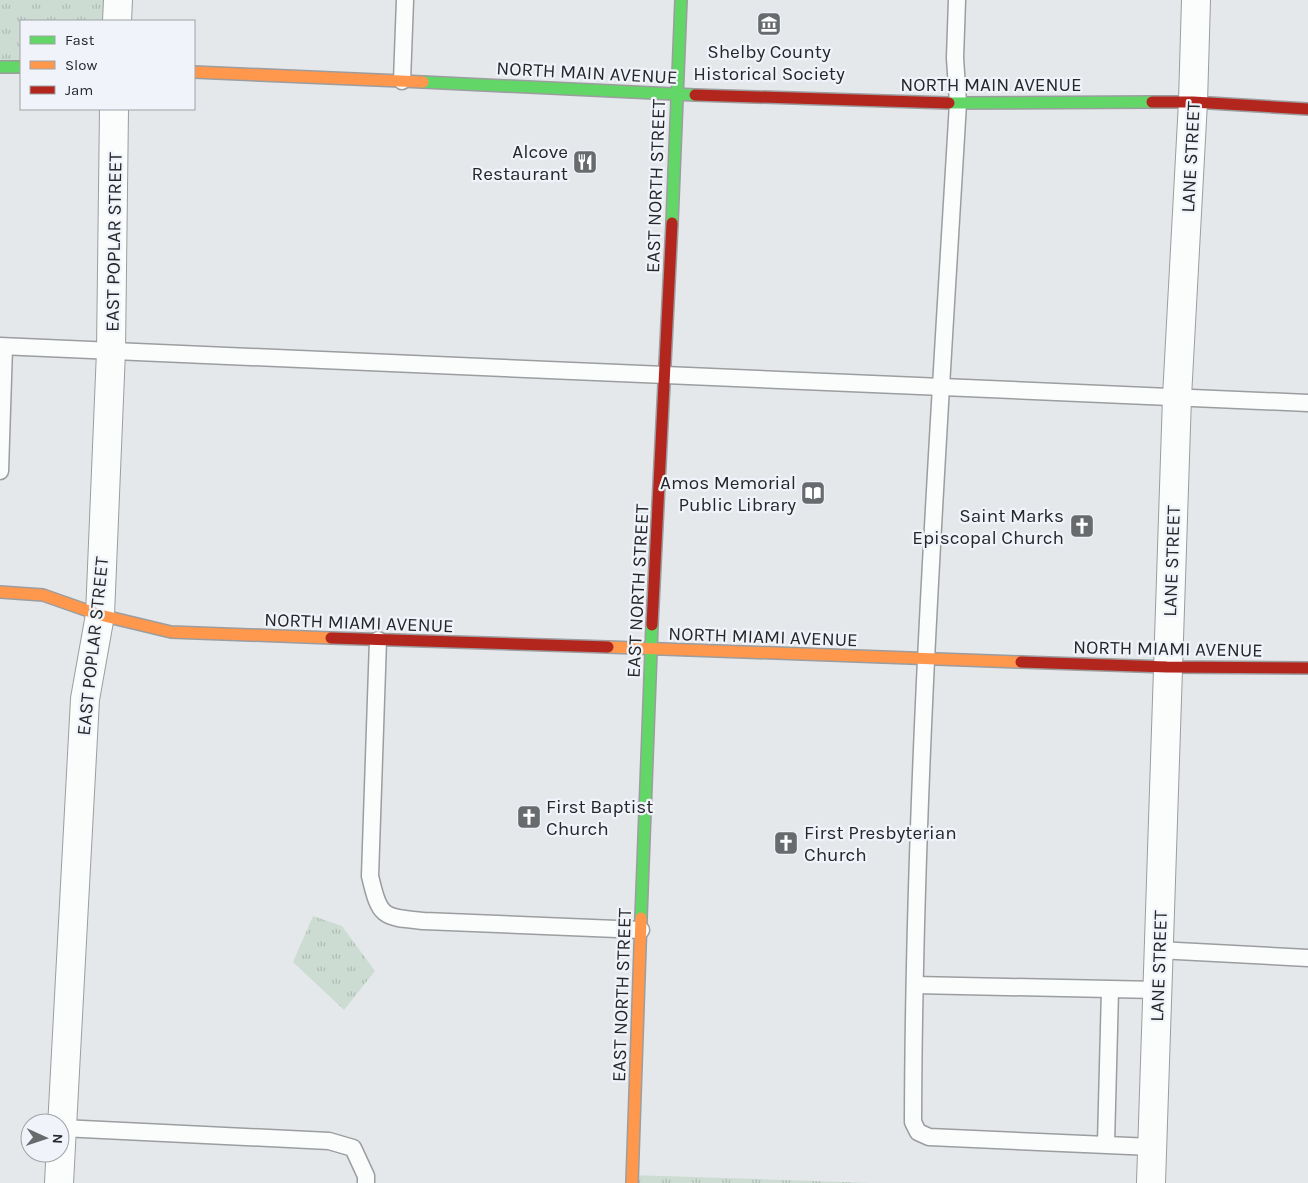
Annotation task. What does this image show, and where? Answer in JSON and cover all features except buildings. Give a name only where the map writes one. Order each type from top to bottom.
[{"type":"main road","name":"EAST NORTH STREET","points":[[632,1183],[651,650],[666,375],[681,0]]},
{"type":"main road","points":[[0,66],[20,67]]},
{"type":"main road","name":"NORTH MAIN AVENUE","points":[[195,72],[676,94],[958,103],[1193,102],[1308,109]]},
{"type":"main road","name":"NORTH MIAMI AVENUE","points":[[0,592],[43,595],[100,615],[171,632],[1167,667],[1308,668]]},
{"type":"street","points":[[117,20],[118,0]]},
{"type":"street","name":"LANE STREET","points":[[1151,1183],[1177,396],[1193,102],[1196,0]]},
{"type":"street","name":"EAST POPLAR STREET","points":[[63,1113],[85,699],[100,615],[111,352],[114,110]]},
{"type":"street","name":"EAST POPLAR STREET","points":[[59,1183],[60,1163]]},
{"type":"lane","points":[[402,80],[406,0]]},
{"type":"lane","points":[[957,0],[955,58],[958,103],[927,659],[914,985],[913,1122],[918,1132],[929,1137],[1106,1143],[1152,1147]]},
{"type":"lane","points":[[0,471],[2,346],[1308,403]]},
{"type":"lane","points":[[378,640],[370,876],[377,904],[390,918],[641,930]]},
{"type":"lane","points":[[1158,950],[1308,958]]},
{"type":"lane","points":[[914,985],[1157,990]]},
{"type":"lane","points":[[1106,1143],[1110,990]]},
{"type":"lane","points":[[70,1128],[329,1141],[353,1148],[366,1176],[366,1183]]},
{"type":"green space","points":[[0,0],[118,0],[117,20],[20,20],[20,67],[0,67]]},
{"type":"green space","points":[[313,916],[342,926],[375,971],[344,1010],[293,962]]},
{"type":"green space","points":[[632,1175],[874,1183],[632,1183]]},
{"type":"traffic: fast","points":[[672,223],[681,0]]},
{"type":"traffic: fast","points":[[0,67],[20,67]]},
{"type":"traffic: fast","points":[[423,82],[695,95]]},
{"type":"traffic: fast","points":[[949,103],[1152,102]]},
{"type":"traffic: fast","points":[[641,918],[652,625]]},
{"type":"traffic: slow","points":[[195,72],[423,82]]},
{"type":"traffic: slow","points":[[0,592],[43,595],[100,615],[171,632],[331,638]]},
{"type":"traffic: slow","points":[[608,647],[1021,662]]},
{"type":"traffic: slow","points":[[632,1183],[641,918]]},
{"type":"traffic: jam","points":[[695,95],[949,103]]},
{"type":"traffic: jam","points":[[1152,102],[1193,102],[1308,109]]},
{"type":"traffic: jam","points":[[652,625],[672,223]]},
{"type":"traffic: jam","points":[[331,638],[608,647]]},
{"type":"traffic: jam","points":[[1021,662],[1167,667],[1308,668]]},
{"type":"place","name":"Shelby County Historical Society","points":[[769,24]]},
{"type":"place","name":"Alcove Restaurant","points":[[585,162]]},
{"type":"place","name":"Amos Memorial Public Library","points":[[813,493]]},
{"type":"place","name":"Saint Marks Episcopal Church","points":[[1082,526]]},
{"type":"place","name":"First Baptist Church","points":[[529,817]]},
{"type":"place","name":"First Presbyterian Church","points":[[786,843]]}]
